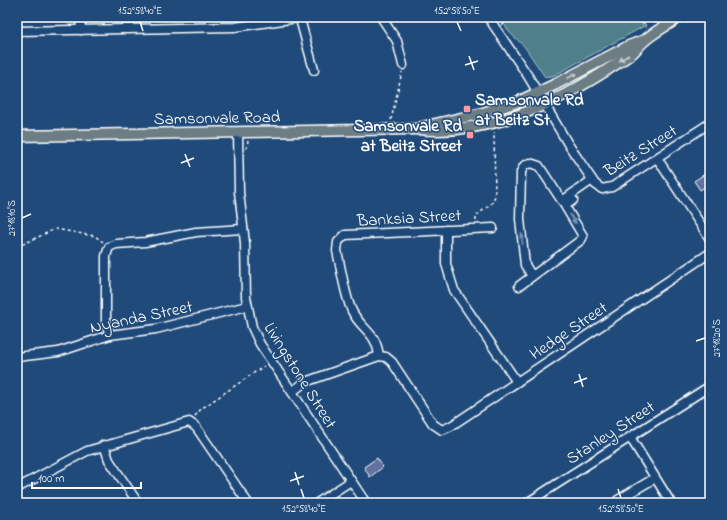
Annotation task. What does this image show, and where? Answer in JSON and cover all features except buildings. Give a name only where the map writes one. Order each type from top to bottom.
[{"type":"main road","name":"Samsonvale Road","points":[[417,128],[483,113],[538,93],[629,46],[644,40],[679,17]]},
{"type":"main road","name":"Samsonvale Road","points":[[17,136],[417,128],[438,131],[467,128],[511,118],[544,105],[590,80],[633,52],[644,40]]},
{"type":"street","points":[[80,17],[81,30]]},
{"type":"street","points":[[381,17],[397,41],[403,65]]},
{"type":"street","name":"Beitz Street","points":[[488,17],[594,182],[602,189],[612,187],[710,123]]},
{"type":"street","points":[[17,31],[235,27],[255,21],[302,18],[314,70]]},
{"type":"street","name":"Livingstone Street","points":[[238,132],[240,202],[247,306],[252,327],[260,344],[366,503]]},
{"type":"street","points":[[657,158],[710,239]]},
{"type":"street","points":[[532,276],[526,265],[520,219],[520,177],[524,166],[530,162],[539,166],[562,201],[594,182]]},
{"type":"street","points":[[519,286],[581,240],[583,236],[581,231],[565,206],[594,182]]},
{"type":"street","name":"Banksia Street","points":[[379,356],[373,336],[358,322],[352,310],[337,251],[338,242],[345,235],[493,228]]},
{"type":"street","points":[[110,335],[106,323],[106,256],[109,247],[116,244],[145,242],[196,232],[243,229]]},
{"type":"street","points":[[446,230],[446,264],[454,290],[517,382]]},
{"type":"street","name":"Hedge Street","points":[[379,356],[386,357],[392,362],[433,424],[442,430],[451,426],[710,253]]},
{"type":"street","name":"Nyanda Street","points":[[17,357],[58,352],[110,335],[156,329],[247,306]]},
{"type":"street","points":[[292,392],[305,382],[379,356]]},
{"type":"street","name":"Stanley Street","points":[[527,503],[710,386]]},
{"type":"street","points":[[17,488],[87,451],[189,422],[196,427],[248,503]]},
{"type":"street","points":[[630,437],[671,503]]},
{"type":"street","points":[[104,445],[109,460],[138,503]]},
{"type":"street","points":[[619,503],[618,500],[655,478]]},
{"type":"street","points":[[316,503],[351,481]]},
{"type":"path","points":[[502,25],[514,17]]},
{"type":"path","points":[[638,17],[646,28]]},
{"type":"path","points":[[391,120],[403,65]]},
{"type":"path","points":[[476,229],[476,216],[492,203],[496,196],[494,132]]},
{"type":"path","points":[[17,247],[55,229],[95,236],[109,247]]},
{"type":"path","points":[[189,422],[202,409],[264,366]]},
{"type":"green space","points":[[499,17],[641,17],[646,25],[555,75],[545,77],[524,46],[510,33]]},
{"type":"place","name":"Samsonvale Rd at Beitz St","points":[[467,109]]},
{"type":"place","name":"Samsonvale Rd at Beitz Street","points":[[470,135]]}]
